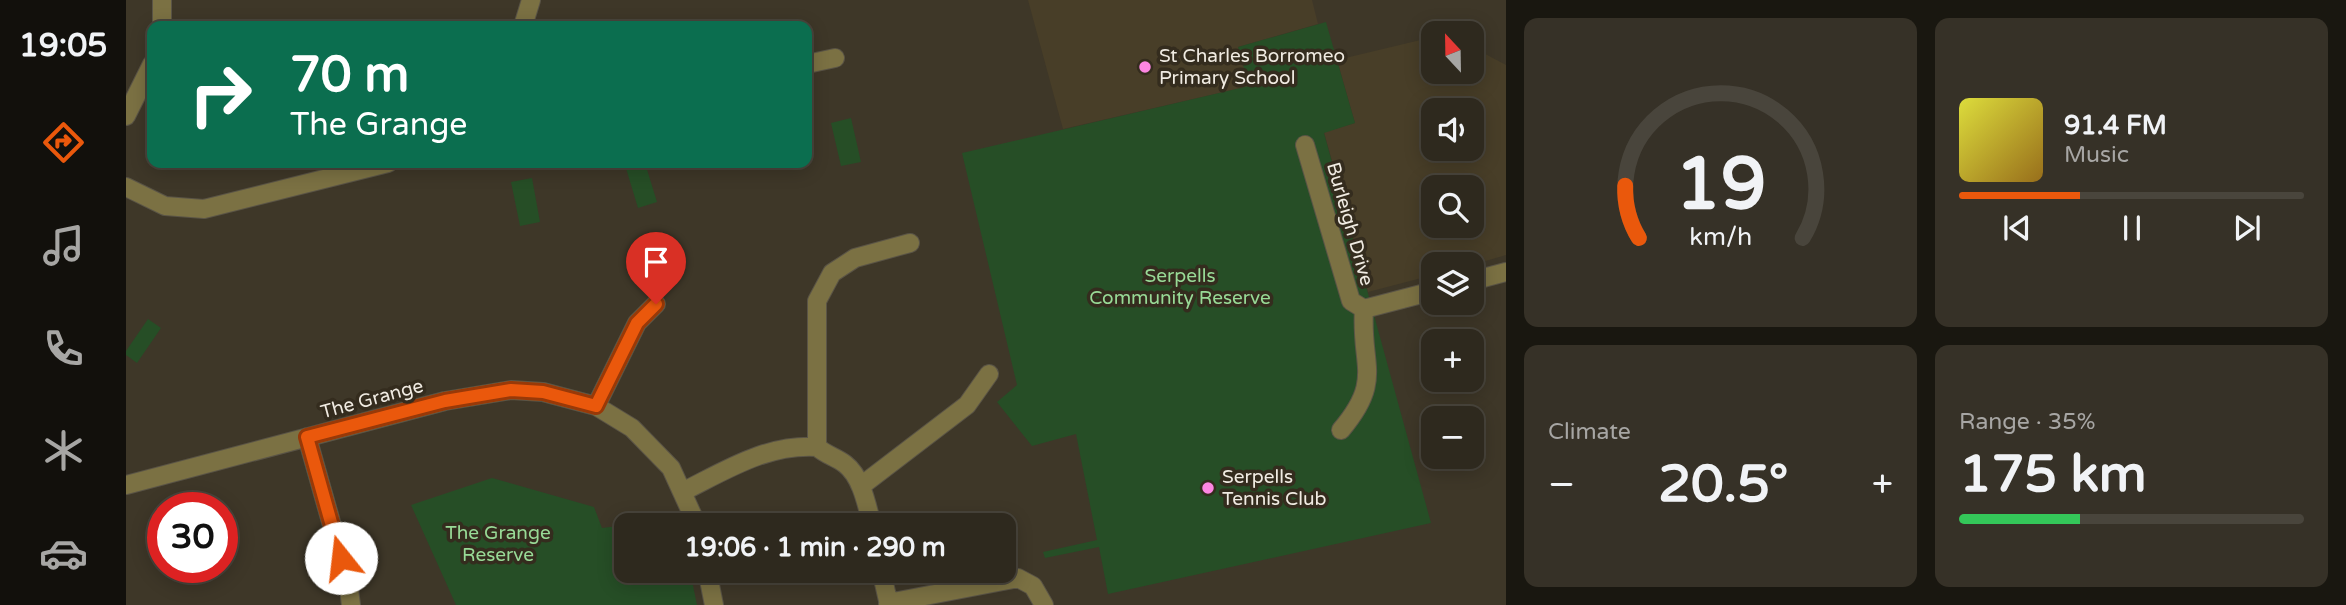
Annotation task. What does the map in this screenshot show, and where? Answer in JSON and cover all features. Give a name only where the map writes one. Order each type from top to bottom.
[{"type":"street","points":[[162,0],[163,21]]},
{"type":"street","points":[[525,21],[531,0]]},
{"type":"street","points":[[812,63],[835,58]]},
{"type":"street","points":[[126,116],[147,74]]},
{"type":"street","name":"Burleigh Drive","points":[[1305,145],[1351,302],[1364,309],[1421,294]]},
{"type":"street","points":[[126,187],[164,206],[204,209],[368,168]]},
{"type":"street","points":[[817,447],[817,301],[832,273],[855,258],[910,243]]},
{"type":"street","points":[[1484,278],[1506,272]]},
{"type":"street","points":[[596,406],[637,323],[656,304]]},
{"type":"street","name":"Burleigh Drive","points":[[1341,430],[1358,410],[1368,382],[1364,309]]},
{"type":"street","points":[[861,486],[967,405],[989,374]]},
{"type":"street","name":"The Grange","points":[[126,485],[445,401],[511,390],[543,392],[596,406],[632,428],[671,468],[692,513]]},
{"type":"street","points":[[307,437],[348,582],[351,605]]},
{"type":"street","points":[[684,491],[757,455],[779,448],[817,447],[828,457],[846,465],[861,486],[869,513]]},
{"type":"street","points":[[884,583],[888,604],[1018,578],[1033,586],[1044,605]]},
{"type":"street","points":[[710,583],[714,605]]},
{"type":"shaded area","name":"St Charles Borromeo Primary School","points":[[1028,0],[1312,0],[1318,24],[1238,47],[1250,86],[1063,129]]},
{"type":"shaded area","points":[[1421,40],[1421,84],[1484,84],[1484,53],[1506,65],[1506,255],[1484,261],[1484,252],[1421,252],[1421,278],[1368,292],[1324,132],[1355,123],[1337,60]]},
{"type":"green space","name":"Serpells Community Reserve","points":[[1326,22],[1355,123],[1324,133],[1431,523],[1108,594],[1099,547],[1045,558],[1043,552],[1097,540],[1076,434],[1032,446],[997,402],[1017,385],[962,153],[1249,86],[1238,47]]},
{"type":"green space","points":[[851,118],[861,162],[841,166],[831,123]]},
{"type":"green space","points":[[626,168],[647,168],[657,202],[638,208]]},
{"type":"green space","points":[[532,178],[540,222],[520,226],[511,182]]},
{"type":"green space","points":[[148,319],[161,328],[137,363],[126,355],[126,351]]},
{"type":"green space","name":"The Grange Reserve","points":[[492,478],[594,507],[602,528],[614,526],[614,583],[692,583],[697,605],[456,605],[411,505]]},
{"type":"place","name":"St Charles Borromeo Primary School","points":[[1145,67]]},
{"type":"place","name":"Serpells Tennis Club","points":[[1208,488]]},
{"type":"route","points":[[341,558],[307,437],[445,401],[511,390],[543,392],[596,406],[637,323],[656,304]]}]
